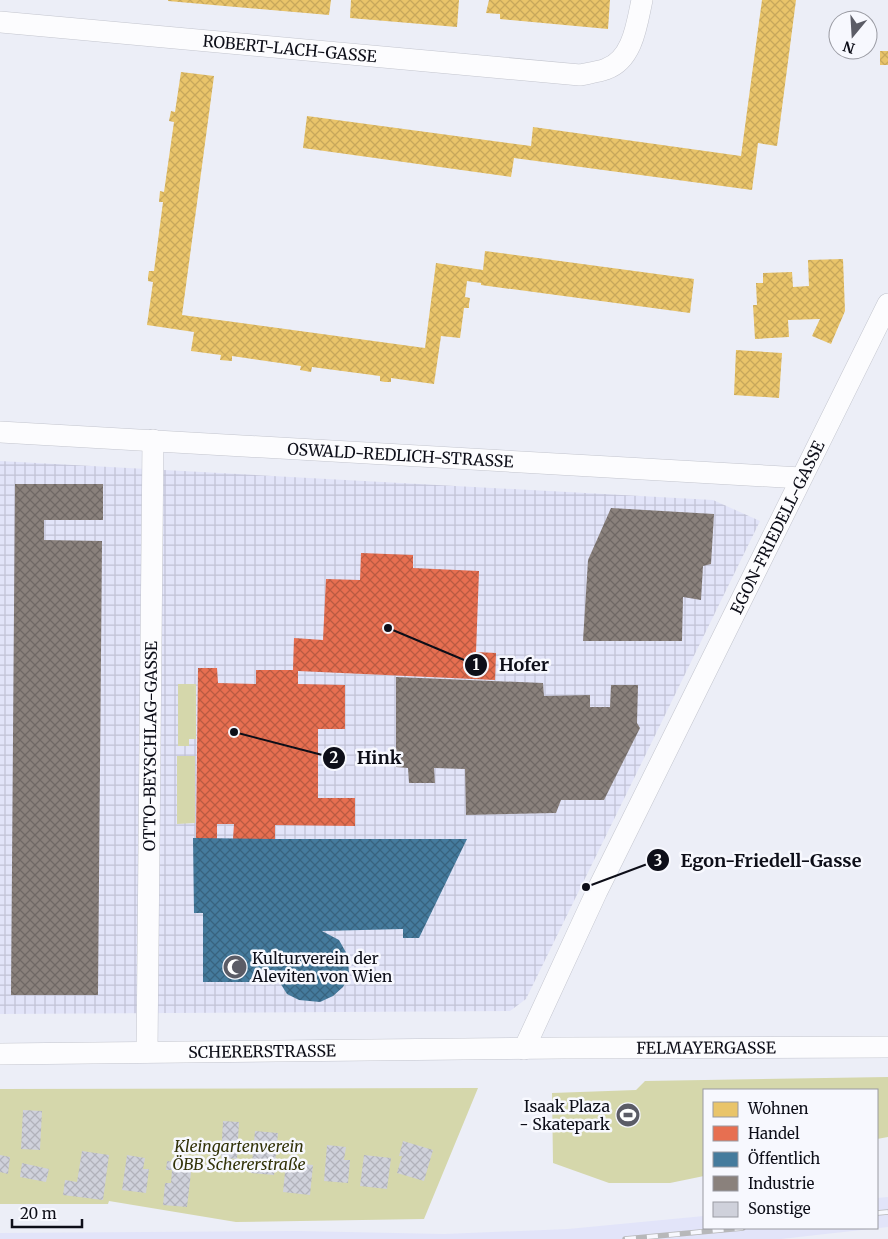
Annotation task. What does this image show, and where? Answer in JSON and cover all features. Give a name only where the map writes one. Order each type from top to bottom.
[{"type":"street","name":"ROBERT-LACH-GASSE","points":[[0,22],[580,75],[608,69],[623,58],[634,35],[642,0]]},
{"type":"street","name":"EGON-FRIEDELL-GASSE","points":[[524,1049],[597,892],[888,304]]},
{"type":"street","name":"OSWALD-REDLICH-STRASSE","points":[[0,432],[801,478]]},
{"type":"street","name":"OTTO-BEYSCHLAG-GASSE","points":[[147,1052],[153,440]]},
{"type":"street","name":"FELMAYERGASSE","points":[[524,1049],[888,1047]]},
{"type":"street","name":"SCHERERSTRASSE","points":[[0,1054],[524,1049]]},
{"type":"shaded area","points":[[0,461],[713,500],[760,521],[526,999],[510,1011],[0,1014]]},
{"type":"shaded area","points":[[888,1197],[888,1227],[878,1228],[878,1198]]},
{"type":"shaded area","points":[[703,1216],[703,1229],[870,1229],[781,1239],[0,1239],[0,1233],[298,1231],[444,1234],[568,1229]]},
{"type":"green space","points":[[178,684],[196,684],[196,739],[189,739],[189,746],[178,746]]},
{"type":"green space","points":[[177,756],[195,756],[195,823],[177,824]]},
{"type":"green space","name":"Isaak Plaza - Skatepark","points":[[888,1077],[888,1137],[878,1139],[878,1089],[703,1089],[703,1176],[670,1183],[609,1183],[553,1163],[552,1093],[636,1090],[645,1081]]},
{"type":"green space","name":"Kleingartenverein ÖBB Schererstraße","points":[[478,1088],[424,1219],[236,1222],[109,1201],[108,1204],[0,1204],[0,1089]]},
{"type":"building: Wohnen","points":[[168,0],[331,0],[329,15]]},
{"type":"building: Wohnen","points":[[351,0],[459,0],[457,27],[350,18]]},
{"type":"building: Wohnen","points":[[489,0],[610,0],[608,29],[500,19],[500,14],[486,13]]},
{"type":"building: Wohnen","points":[[762,0],[796,0],[777,146],[758,143],[752,190],[514,158],[511,177],[303,148],[307,116],[531,146],[533,127],[741,156]]},
{"type":"building: Wohnen","points":[[880,51],[888,51],[888,65],[880,65]]},
{"type":"building: Wohnen","points":[[181,72],[214,76],[182,315],[425,348],[436,263],[483,270],[485,251],[694,279],[690,313],[481,285],[481,283],[467,281],[465,297],[470,298],[469,308],[464,308],[460,338],[441,336],[434,384],[391,378],[391,382],[385,382],[380,381],[380,376],[312,367],[311,372],[300,370],[301,366],[232,356],[232,361],[220,360],[221,355],[191,351],[194,332],[147,325],[153,282],[148,281],[148,277],[149,271],[154,271],[163,202],[159,202],[160,191],[164,192],[174,122],[169,121],[171,111],[175,112]]},
{"type":"building: Wohnen","points":[[843,259],[845,311],[831,344],[812,336],[820,319],[788,320],[789,337],[755,339],[753,305],[757,305],[756,283],[763,283],[763,273],[792,272],[793,287],[809,286],[808,260]]},
{"type":"building: Wohnen","points":[[736,350],[782,353],[779,398],[734,395]]},
{"type":"building: Handel","points":[[361,553],[413,555],[413,568],[479,571],[476,652],[496,653],[495,680],[298,671],[298,684],[345,685],[345,729],[318,729],[318,798],[355,798],[355,826],[275,825],[275,839],[233,839],[234,824],[217,824],[217,839],[196,839],[198,668],[217,668],[218,683],[256,684],[256,670],[293,670],[294,638],[323,640],[326,579],[360,580]]},
{"type":"building: Öffentlich","points":[[193,838],[467,839],[419,938],[403,938],[403,929],[322,931],[339,940],[348,956],[349,976],[343,987],[333,996],[320,1002],[299,1000],[287,994],[277,978],[275,970],[257,970],[257,982],[203,982],[203,913],[194,913]]},
{"type":"building: Industrie","points":[[15,484],[103,484],[103,520],[44,520],[44,540],[102,541],[98,995],[11,995]]},
{"type":"building: Industrie","points":[[611,508],[714,514],[711,564],[703,566],[701,600],[683,597],[682,641],[583,641],[588,560]]},
{"type":"building: Industrie","points":[[396,677],[543,683],[544,696],[590,695],[590,707],[610,707],[611,685],[638,685],[637,723],[640,728],[604,800],[561,800],[556,813],[466,815],[465,769],[434,768],[435,783],[409,783],[408,768],[396,767]]},
{"type":"building: Sonstige","points":[[23,1110],[42,1111],[40,1150],[21,1149]]},
{"type":"building: Sonstige","points":[[223,1121],[239,1122],[237,1159],[221,1158]]},
{"type":"building: Sonstige","points":[[255,1131],[278,1133],[274,1175],[251,1173]]},
{"type":"building: Sonstige","points":[[403,1141],[433,1150],[424,1181],[397,1173],[402,1156],[399,1156]]},
{"type":"building: Sonstige","points":[[327,1145],[346,1147],[344,1160],[350,1160],[348,1183],[324,1181]]},
{"type":"building: Sonstige","points":[[82,1151],[109,1155],[103,1200],[63,1195],[65,1180],[77,1182]]},
{"type":"building: Sonstige","points":[[0,1155],[10,1157],[8,1174],[0,1172]]},
{"type":"building: Sonstige","points":[[127,1155],[145,1158],[143,1169],[149,1169],[146,1193],[122,1190]]},
{"type":"building: Sonstige","points":[[364,1155],[391,1158],[387,1189],[360,1186]]},
{"type":"building: Sonstige","points":[[167,1161],[192,1164],[187,1207],[163,1205],[165,1183],[171,1183],[172,1170],[166,1170]]},
{"type":"building: Sonstige","points":[[286,1162],[313,1165],[310,1195],[283,1192]]},
{"type":"building: Sonstige","points":[[22,1163],[49,1169],[46,1182],[20,1177]]},
{"type":"railway","points":[[878,1213],[888,1212]]},
{"type":"railway","points":[[625,1239],[732,1229]]},
{"type":"place","name":"Hofer","points":[[388,628]]},
{"type":"place","name":"Hink","points":[[234,732]]},
{"type":"place","name":"Egon-Friedell-Gasse","points":[[586,887]]},
{"type":"place","name":"Kulturverein der Aleviten von Wien","points":[[235,967]]},
{"type":"place","name":"Isaak Plaza - Skatepark","points":[[628,1115]]}]
